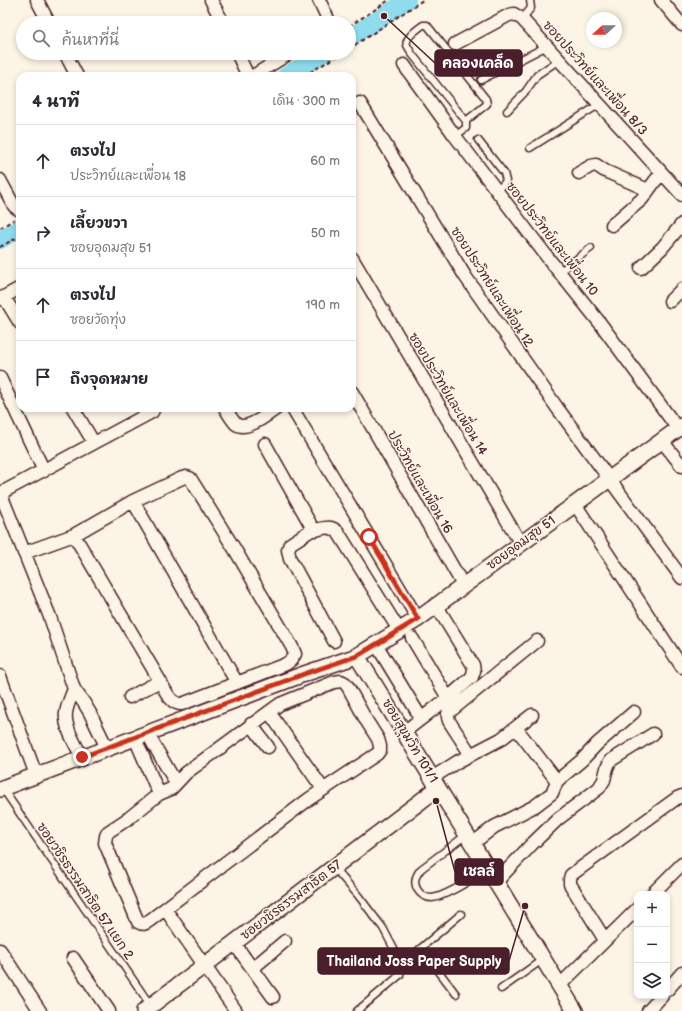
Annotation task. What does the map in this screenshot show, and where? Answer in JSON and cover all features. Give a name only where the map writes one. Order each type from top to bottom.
[{"type":"street","points":[[37,0],[45,16]]},
{"type":"street","points":[[211,0],[219,16]]},
{"type":"street","points":[[319,0],[327,16]]},
{"type":"street","points":[[661,0],[682,25]]},
{"type":"street","points":[[455,44],[508,15],[514,14],[522,18]]},
{"type":"street","name":"ซอยประวิทย์และเพื่อน 8/3","points":[[522,18],[682,195]]},
{"type":"street","points":[[69,60],[75,72]]},
{"type":"street","points":[[240,60],[246,72]]},
{"type":"street","points":[[259,72],[278,60]]},
{"type":"street","name":"ซอยประวิทย์และเพื่อน 10","points":[[404,65],[455,136],[680,428]]},
{"type":"street","name":"ซอยประวิทย์และเพื่อน 12","points":[[360,103],[465,276],[558,409],[682,578]]},
{"type":"street","points":[[580,173],[591,166],[596,165],[605,171],[648,190]]},
{"type":"street","points":[[612,225],[642,199],[662,173]]},
{"type":"street","points":[[0,180],[16,208]]},
{"type":"street","points":[[641,268],[662,248],[682,224]]},
{"type":"street","name":"ซอยประวิทย์และเพื่อน 14","points":[[356,265],[521,544]]},
{"type":"street","points":[[670,301],[682,289]]},
{"type":"street","points":[[16,290],[2,298],[16,317]]},
{"type":"street","points":[[0,378],[16,412]]},
{"type":"street","name":"ประวิทย์และเพื่อน 16","points":[[356,399],[463,585]]},
{"type":"street","points":[[16,412],[44,471]]},
{"type":"street","points":[[75,412],[94,443]]},
{"type":"street","points":[[107,748],[90,713],[74,689],[50,617],[0,493],[44,471],[152,412]]},
{"type":"street","points":[[228,412],[236,424],[242,426],[250,425],[271,412]]},
{"type":"street","points":[[294,412],[418,619]]},
{"type":"street","name":"ซอยอุดมสุข 51","points":[[1,788],[304,674],[357,656],[418,619],[680,428]]},
{"type":"street","points":[[662,441],[682,466]]},
{"type":"street","points":[[265,444],[313,529]]},
{"type":"street","points":[[24,553],[74,535],[133,501],[182,478],[190,478],[234,548],[292,647],[294,654],[291,660],[286,664],[180,705],[173,702],[74,535]]},
{"type":"street","points":[[133,501],[237,683]]},
{"type":"street","points":[[575,504],[682,667]]},
{"type":"street","points":[[334,641],[290,559],[288,550],[290,544],[313,529],[315,530],[327,527],[334,528],[338,532],[399,630]]},
{"type":"street","points":[[404,732],[448,698],[472,677],[474,671],[473,665],[436,606]]},
{"type":"street","points":[[412,638],[448,698]]},
{"type":"street","points":[[471,755],[449,721],[448,713],[537,641]]},
{"type":"street","points":[[376,644],[422,718]]},
{"type":"street","name":"ซอยสุขุมวิท 101/1","points":[[357,656],[575,1011]]},
{"type":"street","points":[[0,676],[36,775]]},
{"type":"street","points":[[130,697],[160,681]]},
{"type":"street","points":[[341,681],[348,687],[378,739],[380,750],[377,754],[323,789],[200,881],[146,924],[138,922],[104,843],[104,839],[108,832],[129,818],[159,794],[171,789],[186,773],[269,712],[280,704],[334,682],[341,681]]},
{"type":"street","points":[[74,689],[66,715],[66,723],[82,757]]},
{"type":"street","points":[[269,712],[323,789]]},
{"type":"street","points":[[470,840],[535,806],[552,793],[557,781],[634,712]]},
{"type":"street","points":[[435,783],[457,762],[501,739],[532,715]]},
{"type":"street","points":[[251,724],[268,747]]},
{"type":"street","points":[[516,728],[557,781]]},
{"type":"street","points":[[492,876],[532,844],[558,819],[599,788],[604,780],[606,768],[610,761],[653,734]]},
{"type":"street","points":[[141,735],[176,784]]},
{"type":"street","points":[[141,735],[159,794]]},
{"type":"street","name":"ซอยวชิรธรรมสาธิต 57","points":[[150,1009],[205,965],[334,867],[435,783]]},
{"type":"street","points":[[606,940],[570,884],[571,874],[677,798],[682,796]]},
{"type":"street","points":[[655,891],[682,864]]},
{"type":"street","points":[[559,986],[634,912]]},
{"type":"street","points":[[170,916],[236,1011]]},
{"type":"street","points":[[253,968],[285,941]]},
{"type":"street","points":[[234,943],[273,998]]},
{"type":"street","points":[[0,950],[40,1011]]},
{"type":"street","points":[[73,958],[109,1011]]},
{"type":"street","points":[[670,987],[682,973]]},
{"type":"street","points":[[648,1011],[659,999]]},
{"type":"lane","points":[[522,18],[531,8],[530,0]]},
{"type":"lane","points":[[455,136],[466,128],[466,121],[406,45],[406,41],[409,37],[423,25],[427,25],[486,99],[487,104],[466,121]]},
{"type":"lane","points":[[480,80],[547,46]]},
{"type":"lane","points":[[507,111],[526,91],[538,75],[559,60]]},
{"type":"lane","points":[[530,148],[600,104]]},
{"type":"lane","points":[[478,140],[504,173],[506,180],[497,190]]},
{"type":"lane","points":[[559,272],[591,248]]},
{"type":"lane","name":"ซอยวชิรธรรมสาธิต 57 แยก 2","points":[[1,788],[150,1009]]},
{"type":"lane","points":[[470,840],[421,869],[416,875],[416,888],[422,896],[430,898],[438,897],[454,889],[492,876]]},
{"type":"lane","points":[[334,867],[383,928],[401,965],[400,975],[357,1011]]},
{"type":"lane","points":[[401,965],[462,914]]},
{"type":"lane","points":[[421,948],[456,994]]},
{"type":"lane","points":[[501,989],[543,960]]},
{"type":"path","points":[[356,22],[389,0]]},
{"type":"path","points":[[356,44],[423,0]]},
{"type":"path","points":[[311,72],[330,60]]},
{"type":"path","points":[[0,228],[16,219]]},
{"type":"path","points":[[0,247],[16,238]]},
{"type":"waterway","points":[[356,34],[407,0]]},
{"type":"waterway","points":[[293,72],[312,60]]},
{"type":"waterway","points":[[0,240],[16,230]]},
{"type":"place","name":"คลองเคล็ด","points":[[384,16]]},
{"type":"place","name":"เชลล์","points":[[436,801]]},
{"type":"place","name":"Thailand Joss Paper Supply","points":[[525,906]]},
{"type":"route","points":[[82,757],[304,674],[357,656],[418,619],[369,537]]}]
